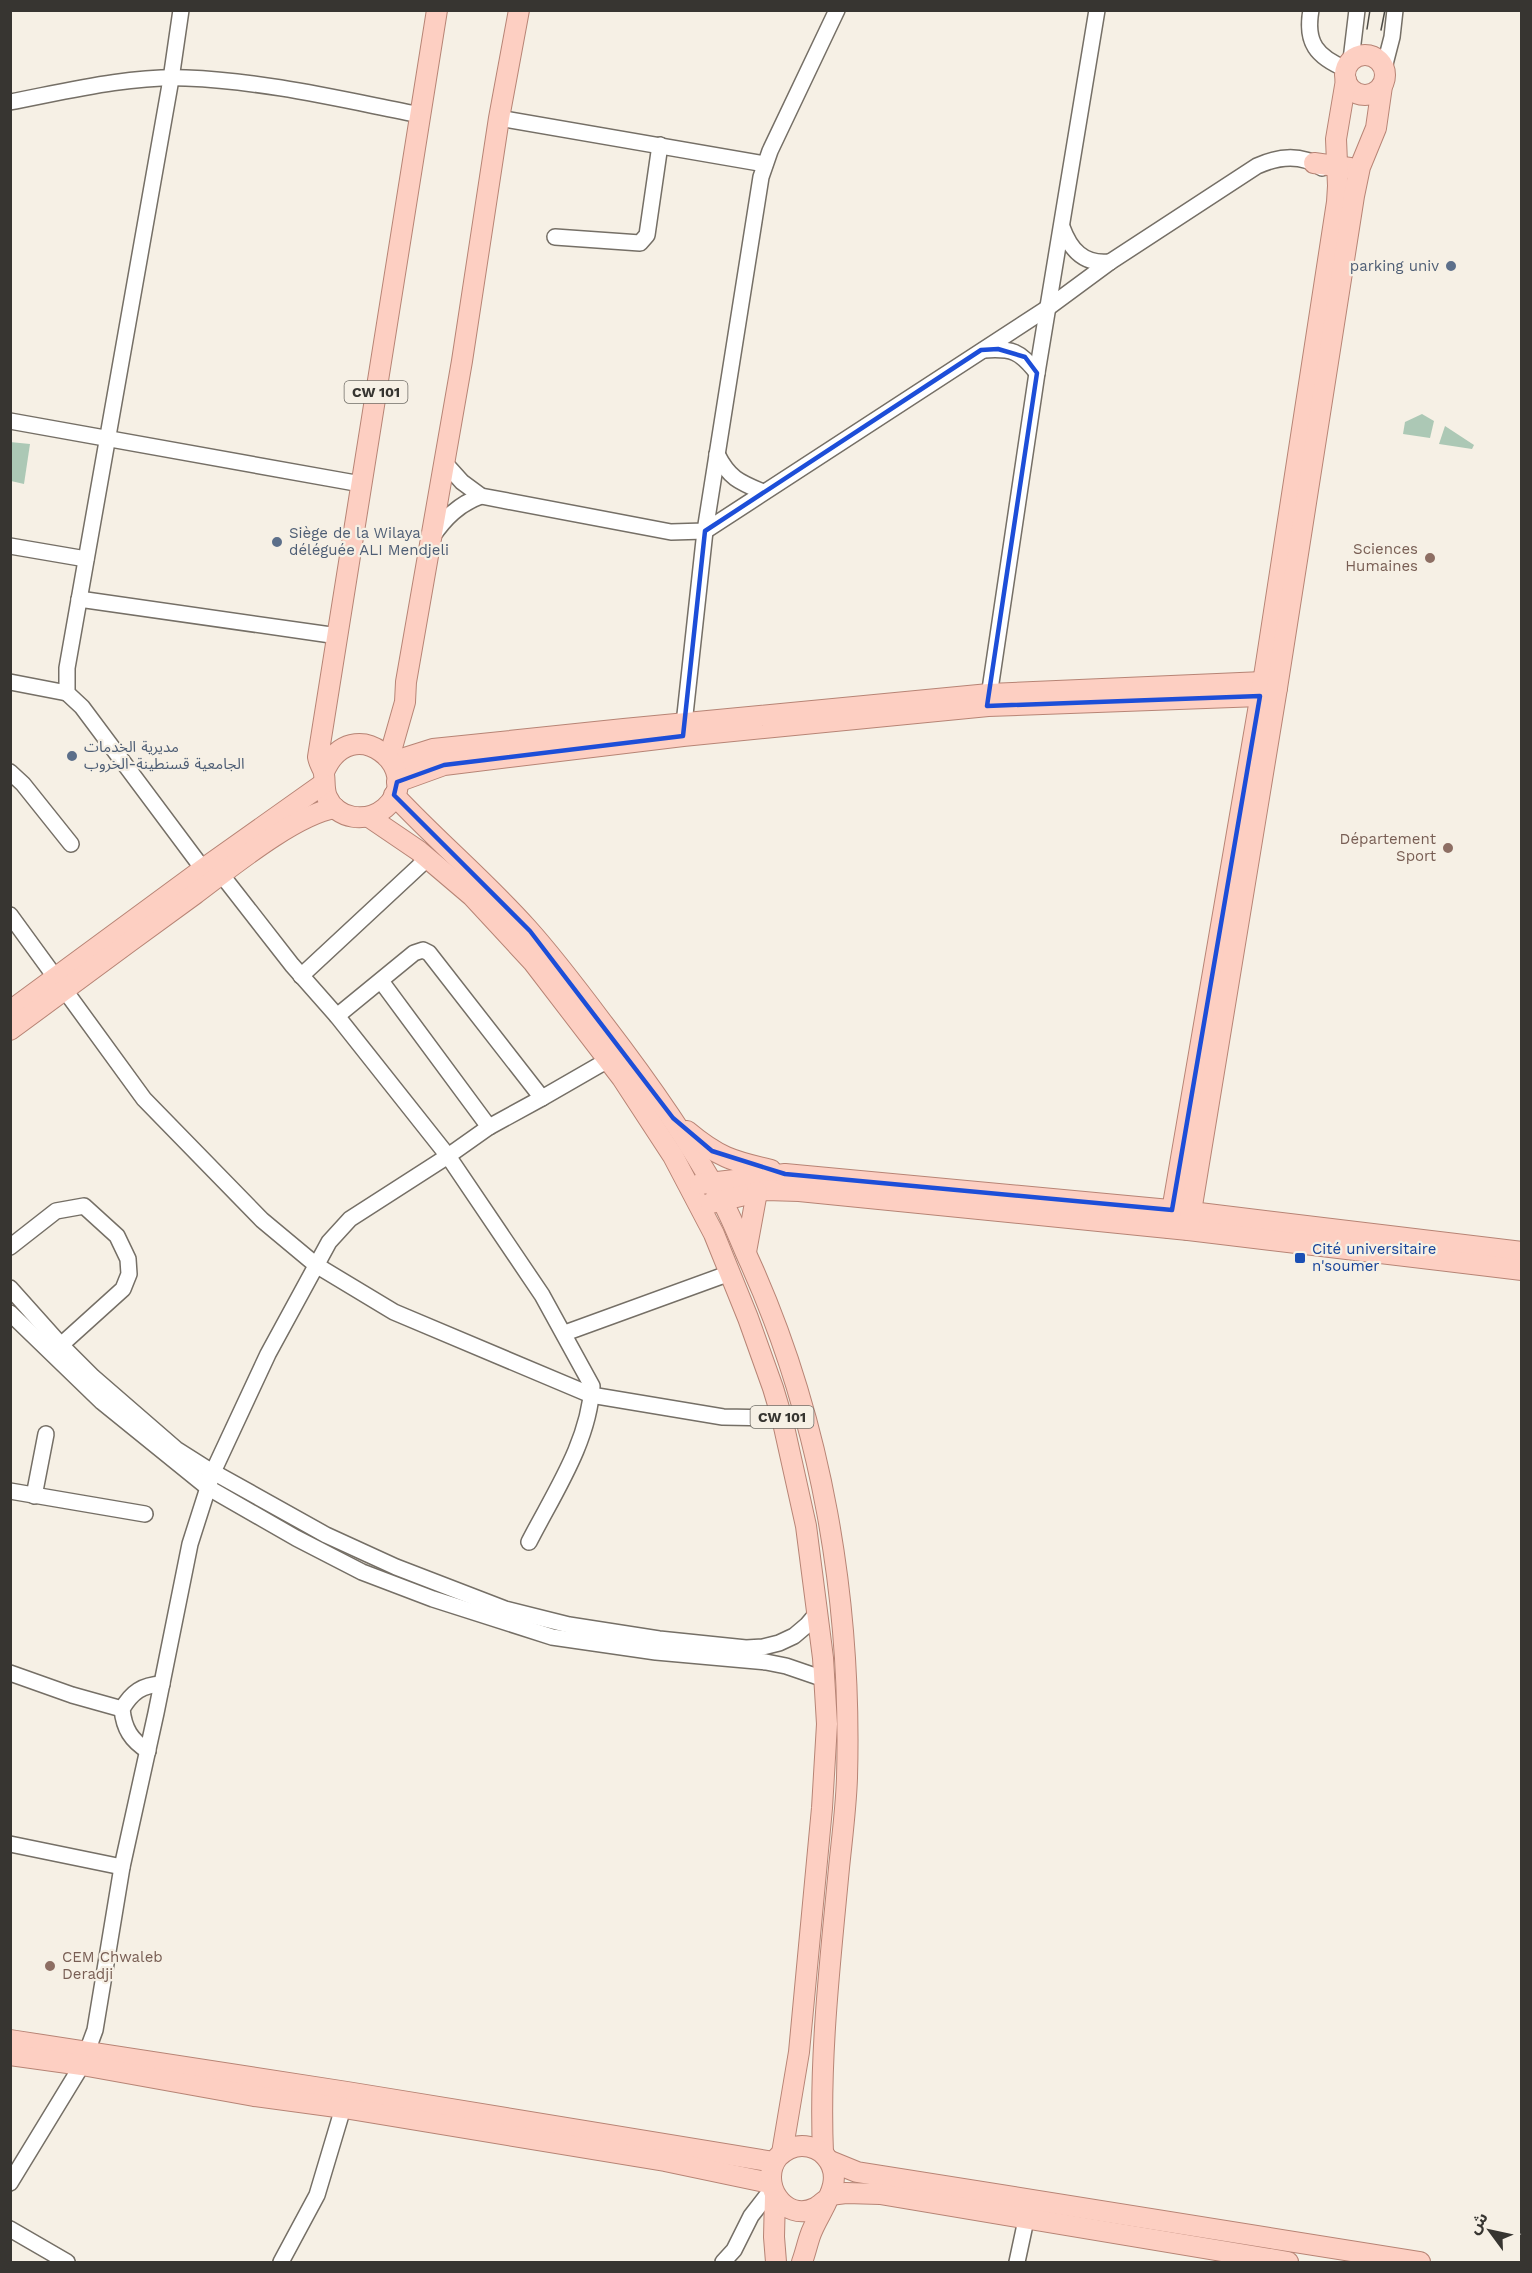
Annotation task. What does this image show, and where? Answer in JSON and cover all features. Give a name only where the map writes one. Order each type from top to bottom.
[{"type":"main road","name":"CW 101","points":[[324,778],[318,758],[320,744],[437,10]]},
{"type":"main road","points":[[391,760],[381,750],[370,745],[347,746],[329,761],[324,778],[327,797],[335,808],[347,816],[369,817],[388,805],[396,789],[391,760],[405,702],[406,682],[462,361],[499,118],[519,10]]},
{"type":"main road","points":[[1180,1220],[1267,689],[1323,390],[1360,166],[1376,128],[1383,77],[1378,59],[1367,55],[1356,57],[1348,70],[1336,135],[1337,167],[1267,689]]},
{"type":"main road","points":[[1348,70],[1353,90],[1365,95],[1377,91],[1383,77]]},
{"type":"main road","points":[[1312,162],[1337,167],[1360,166]]},
{"type":"main road","points":[[391,760],[432,749],[684,730],[988,700],[1267,689]]},
{"type":"main road","points":[[396,789],[444,765],[684,730]]},
{"type":"main road","points":[[10,1011],[60,983],[212,872],[324,778]]},
{"type":"main road","name":"CW 101","points":[[396,789],[433,836],[478,875],[530,931],[588,1003],[673,1119],[722,1200],[776,1320],[806,1419],[837,1568],[845,1642],[847,1780],[822,2079],[826,2157]]},
{"type":"main road","points":[[212,872],[291,826],[322,810],[335,808]]},
{"type":"main road","name":"CW 101","points":[[369,817],[428,858],[472,896],[534,962],[608,1060],[673,1156],[714,1233],[752,1328],[782,1418],[806,1526],[818,1612],[827,1725],[821,1818],[799,2052],[778,2158]]},
{"type":"main road","points":[[10,1030],[60,983]]},
{"type":"main road","points":[[673,1119],[712,1151],[736,1162],[785,1174],[980,1200],[1521,1252]]},
{"type":"main road","points":[[700,1206],[762,1186],[785,1174]]},
{"type":"main road","points":[[689,1186],[711,1182],[799,1191],[980,1200]]},
{"type":"main road","points":[[746,1252],[762,1186]]},
{"type":"main road","points":[[1180,1220],[1521,1270]]},
{"type":"main road","points":[[10,2040],[85,2058],[346,2100],[778,2158]]},
{"type":"main road","points":[[10,2055],[85,2058]]},
{"type":"main road","points":[[346,2100],[665,2161],[772,2190],[783,2204],[804,2211],[815,2208],[828,2197],[846,2193],[880,2194],[1288,2262]]},
{"type":"main road","points":[[776,2262],[771,2173],[778,2158],[791,2148],[802,2146],[813,2148],[857,2172],[1420,2262]]},
{"type":"main road","points":[[802,2262],[810,2235],[835,2179],[826,2157]]},
{"type":"street","points":[[67,693],[67,668],[171,79],[181,10]]},
{"type":"street","points":[[684,730],[705,531],[761,177],[837,10]]},
{"type":"street","points":[[988,700],[1037,373],[1097,10]]},
{"type":"street","points":[[1311,10],[1309,32],[1313,44],[1325,60],[1348,70],[1357,10]]},
{"type":"street","points":[[1383,77],[1392,37],[1395,10]]},
{"type":"street","points":[[10,102],[92,86],[171,79],[236,82],[301,90],[421,115]]},
{"type":"street","points":[[499,118],[765,164]]},
{"type":"street","points":[[555,237],[639,243],[644,240],[647,235],[660,145]]},
{"type":"street","points":[[444,462],[462,482],[481,496],[671,531],[705,531],[1049,307],[1110,262],[1257,166],[1289,157],[1312,162]]},
{"type":"street","points":[[1062,227],[1068,244],[1079,254],[1092,262],[1110,262]]},
{"type":"street","points":[[981,350],[1013,350],[1025,357],[1037,373]]},
{"type":"street","points":[[10,421],[361,484]]},
{"type":"street","points":[[717,454],[728,473],[738,481],[763,492]]},
{"type":"street","points":[[431,539],[453,512],[469,500],[481,496]]},
{"type":"street","points":[[10,546],[86,559]]},
{"type":"street","points":[[79,598],[338,636]]},
{"type":"street","points":[[10,682],[67,693],[82,707],[212,872],[337,1016],[448,1156],[495,1222],[565,1333],[592,1386],[591,1395],[585,1425],[573,1455],[529,1542]]},
{"type":"street","points":[[10,772],[23,784],[71,844]]},
{"type":"street","points":[[302,976],[428,858]]},
{"type":"street","points":[[10,915],[144,1099],[262,1220],[316,1264],[394,1312],[591,1395],[723,1417],[782,1418]]},
{"type":"street","points":[[337,1016],[414,953],[423,950],[429,953],[542,1098]]},
{"type":"street","points":[[381,981],[489,1127]]},
{"type":"street","points":[[10,2183],[85,2058],[94,2030],[122,1867],[190,1544],[213,1472],[268,1353],[329,1242],[350,1219],[489,1127],[608,1060]]},
{"type":"street","points":[[10,1247],[56,1211],[84,1206],[117,1236],[129,1266],[127,1282],[123,1289],[61,1345]]},
{"type":"street","points":[[565,1333],[730,1273]]},
{"type":"street","points":[[10,1288],[61,1345],[101,1384],[176,1449],[326,1535],[396,1567],[505,1609],[623,1640],[766,1662],[824,1679]]},
{"type":"street","points":[[10,1313],[102,1402],[207,1487],[334,1558],[363,1572],[433,1599],[552,1637],[746,1648],[779,1643],[794,1636],[818,1612]]},
{"type":"street","points":[[34,1496],[46,1434]]},
{"type":"street","points":[[10,1491],[145,1514]]},
{"type":"street","points":[[10,1673],[72,1695],[122,1709]]},
{"type":"street","points":[[148,1751],[135,1742],[127,1732],[122,1709],[135,1690],[150,1684],[162,1684]]},
{"type":"street","points":[[10,1844],[122,1867]]},
{"type":"street","points":[[281,2262],[317,2195],[346,2100]]},
{"type":"street","points":[[723,2262],[734,2256],[751,2216],[772,2190]]},
{"type":"street","points":[[1017,2262],[1026,2220]]},
{"type":"street","points":[[10,2229],[67,2262]]},
{"type":"highlighted area","points":[[998,349],[1025,357],[1037,373],[987,706],[1260,696],[1172,1210],[785,1174],[712,1151],[673,1118],[530,931],[394,795],[397,782],[444,765],[683,736],[705,531],[981,350]]},
{"type":"green space","points":[[1422,414],[1434,421],[1430,438],[1403,434],[1405,422]]},
{"type":"green space","points":[[1445,426],[1474,445],[1472,449],[1439,444]]},
{"type":"green space","points":[[10,442],[30,444],[24,484],[11,481]]},
{"type":"tram line","points":[[1367,29],[1370,10]]},
{"type":"tram line","points":[[1381,30],[1385,10]]},
{"type":"place","name":"parking univ","points":[[1451,266]]},
{"type":"place","name":"Siège de la Wilaya déléguée ALI Mendjeli","points":[[277,542]]},
{"type":"place","name":"Sciences Humaines","points":[[1430,558]]},
{"type":"place","name":"مديرية الخدمات الجامعية قسنطينة-الخروب","points":[[72,756]]},
{"type":"place","name":"Département Sport","points":[[1448,848]]},
{"type":"place","name":"Cité universitaire n'soumer","points":[[1300,1258]]},
{"type":"place","name":"CEM Chwaleb Deradji","points":[[50,1966]]}]
